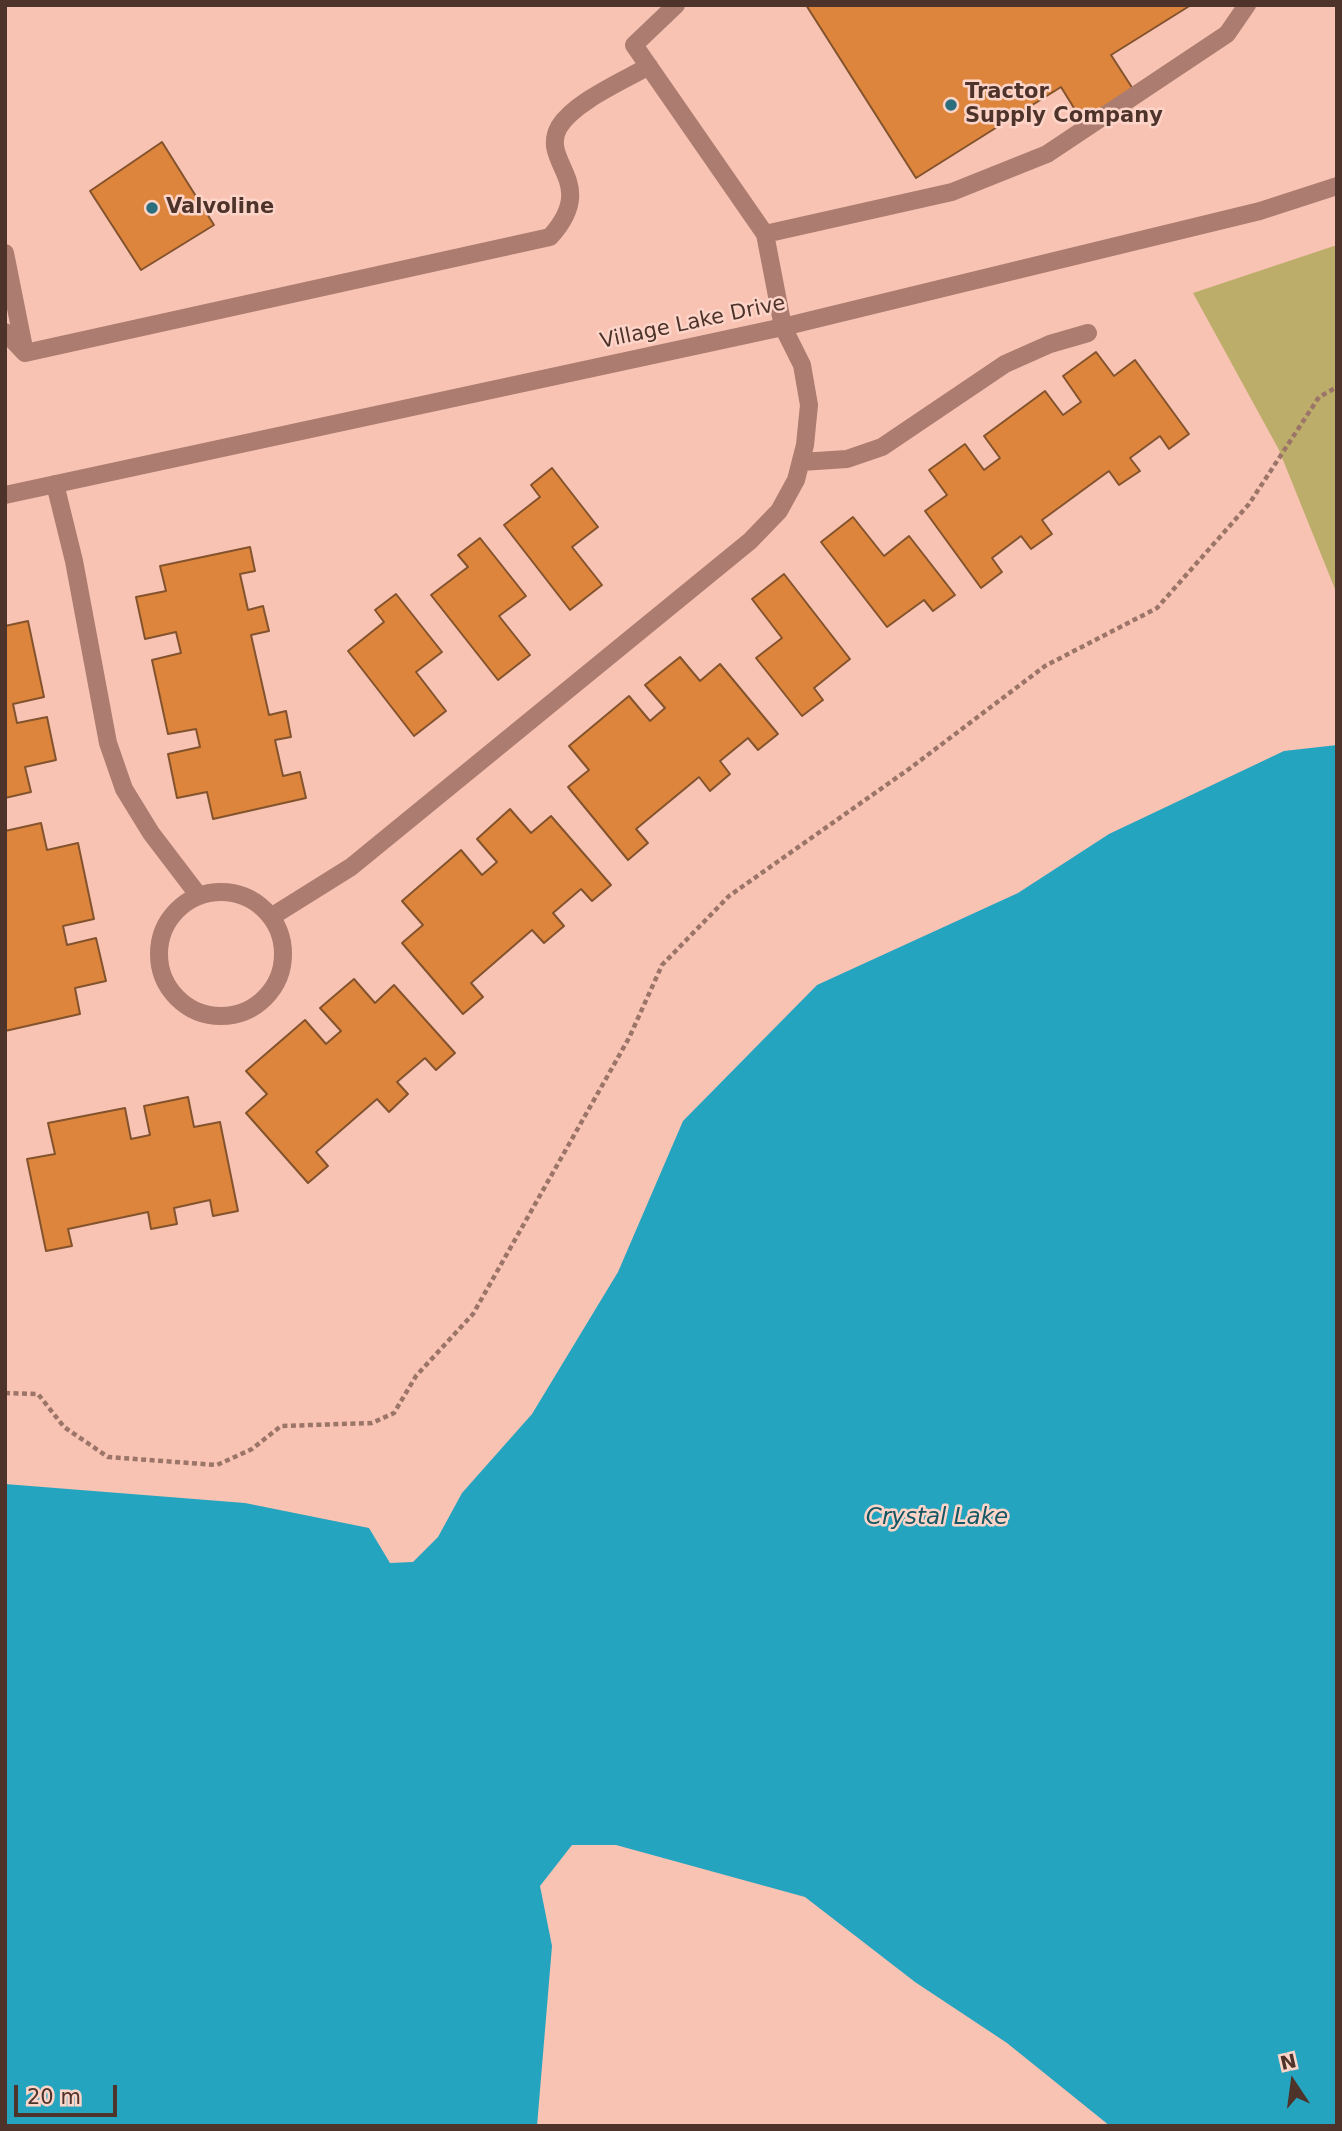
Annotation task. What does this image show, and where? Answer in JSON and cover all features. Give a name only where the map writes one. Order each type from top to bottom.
[{"type":"street","points":[[271,918],[351,867],[750,541],[779,511],[796,480],[809,405],[802,365],[783,327],[765,234],[634,45],[676,5]]},
{"type":"street","points":[[765,234],[951,192],[1047,154],[1227,34],[1247,5]]},
{"type":"street","points":[[25,354],[550,237],[566,219],[572,194],[556,148],[558,129],[573,111],[649,66]]},
{"type":"street","name":"Village Lake Drive","points":[[5,495],[783,327],[1260,211],[1337,186]]},
{"type":"street","points":[[5,253],[25,354]]},
{"type":"street","points":[[5,332],[25,354]]},
{"type":"street","points":[[801,462],[847,459],[882,447],[1005,364],[1050,344],[1088,333]]},
{"type":"street","points":[[55,484],[74,561],[108,743],[124,789],[151,833],[199,896]]},
{"type":"street","points":[[220,892],[242,895],[265,909],[278,926],[283,947],[280,975],[269,994],[253,1008],[232,1016],[208,1015],[188,1007],[172,992],[162,973],[159,951],[167,924],[180,907],[199,896],[220,892]]},
{"type":"path","points":[[5,1392],[38,1394],[64,1427],[108,1457],[217,1465],[252,1449],[281,1426],[372,1423],[394,1413],[416,1376],[473,1314],[629,1038],[662,965],[729,896],[909,769],[1045,666],[1157,608],[1249,504],[1319,397],[1337,387]]},
{"type":"shaded area","points":[[1337,245],[1337,594],[1279,450],[1193,293]]},
{"type":"water","name":"Crystal Lake","points":[[1337,745],[1337,2126],[1110,2126],[1007,2043],[915,1982],[805,1897],[616,1845],[572,1845],[540,1886],[552,1946],[537,2126],[5,2126],[5,1484],[245,1503],[369,1528],[390,1563],[413,1562],[438,1537],[462,1493],[532,1414],[618,1272],[683,1121],[817,985],[1018,893],[1109,834],[1284,751]]},
{"type":"building","name":"Tractor Supply Company","points":[[806,5],[1191,5],[1111,55],[1133,89],[1082,121],[1061,87],[916,178]]},
{"type":"building","name":"Valvoline","points":[[162,142],[214,225],[141,270],[90,191]]},
{"type":"building","points":[[1096,352],[1114,376],[1135,360],[1189,434],[1169,449],[1160,436],[1130,458],[1140,471],[1119,485],[1109,471],[1042,520],[1052,534],[1031,549],[1021,536],[992,558],[1002,572],[981,588],[925,511],[947,495],[929,470],[965,444],[984,470],[1000,458],[984,436],[1045,391],[1063,415],[1081,402],[1063,376]]},
{"type":"building","points":[[552,468],[598,527],[572,547],[602,585],[570,610],[504,525],[540,497],[531,485]]},
{"type":"building","points":[[853,517],[884,556],[909,536],[955,595],[933,611],[924,600],[887,627],[821,542]]},
{"type":"building","points":[[480,538],[526,596],[499,616],[530,655],[498,680],[431,595],[468,567],[458,555]]},
{"type":"building","points":[[250,547],[255,571],[240,574],[248,610],[263,606],[269,631],[251,635],[269,715],[286,711],[291,737],[275,740],[283,776],[300,772],[306,798],[213,819],[207,792],[177,798],[168,754],[200,747],[196,729],[168,734],[152,660],[181,653],[176,632],[145,639],[136,597],[166,591],[160,566]]},
{"type":"building","points":[[784,574],[850,659],[814,688],[823,700],[802,716],[756,658],[782,638],[752,599]]},
{"type":"building","points":[[396,594],[442,652],[416,672],[446,711],[414,736],[348,651],[384,622],[375,610]]},
{"type":"building","points":[[28,621],[44,697],[13,704],[17,723],[47,717],[56,760],[25,767],[31,792],[5,798],[5,626]]},
{"type":"building","points":[[680,657],[700,681],[720,664],[778,734],[758,750],[748,738],[720,761],[730,774],[710,791],[699,777],[636,829],[648,843],[628,860],[568,787],[589,770],[569,746],[629,696],[650,721],[665,708],[645,685]]},
{"type":"building","points":[[510,809],[531,833],[551,816],[611,885],[592,901],[581,889],[553,913],[564,926],[544,943],[532,930],[471,983],[483,997],[463,1014],[402,943],[423,925],[402,901],[461,850],[482,875],[497,862],[477,839]]},
{"type":"building","points":[[41,823],[47,850],[78,843],[94,919],[63,926],[67,945],[96,938],[106,981],[75,988],[80,1014],[5,1031],[5,831]]},
{"type":"building","points":[[354,979],[375,1003],[394,985],[455,1053],[436,1070],[425,1058],[397,1082],[408,1094],[389,1112],[377,1099],[316,1152],[328,1166],[308,1183],[246,1113],[267,1094],[246,1071],[305,1020],[326,1044],[341,1031],[320,1008]]},
{"type":"building","points":[[188,1097],[194,1127],[220,1122],[238,1211],[213,1216],[210,1200],[174,1208],[177,1224],[151,1229],[148,1212],[68,1229],[72,1246],[46,1251],[27,1159],[55,1154],[48,1123],[125,1108],[131,1139],[150,1135],[144,1106]]},
{"type":"place","name":"Tractor Supply Company","points":[[951,105]]},
{"type":"place","name":"Valvoline","points":[[152,208]]}]
